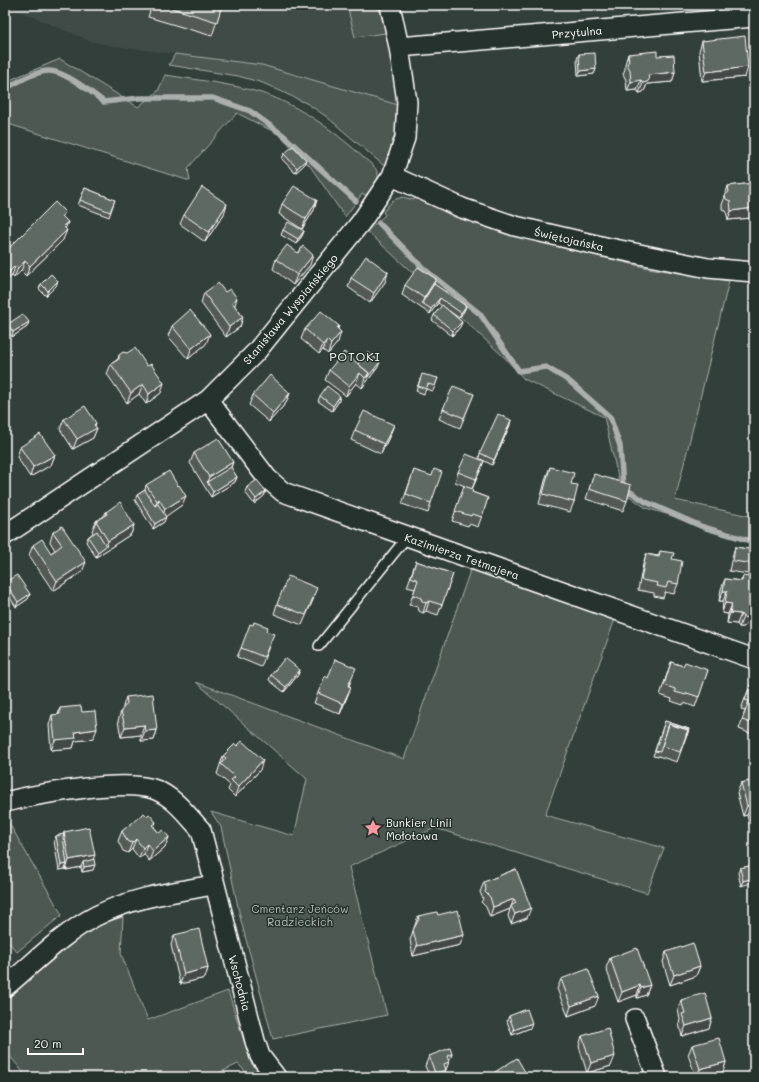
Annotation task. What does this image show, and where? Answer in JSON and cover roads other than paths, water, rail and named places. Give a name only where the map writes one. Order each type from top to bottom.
[{"type":"street","name":"Stanisława Wyspiańskiego","points":[[5,535],[208,400],[256,352],[361,222],[392,176],[405,138],[407,102],[399,47],[390,5]]},
{"type":"street","name":"Przytulna","points":[[399,47],[754,17]]},
{"type":"street","name":"Świętojańska","points":[[392,176],[462,208],[515,226],[605,247],[708,268],[754,272]]},
{"type":"street","name":"Kazimierza Tetmajera","points":[[208,400],[267,478],[283,492],[754,659]]},
{"type":"street","name":"Wschodnia","points":[[5,802],[31,795],[129,785],[155,790],[178,803],[201,830],[255,1041],[260,1056],[276,1077]]},
{"type":"street","points":[[5,987],[63,938],[96,916],[126,904],[214,885]]},
{"type":"street","points":[[635,1019],[657,1077]]},
{"type":"lane","points":[[319,646],[407,537]]},
{"type":"waterway","points":[[5,89],[31,75],[48,71],[62,74],[104,102],[139,98],[213,98],[250,111],[283,135],[356,201]]},
{"type":"waterway","points":[[379,223],[424,269],[480,314],[519,371],[546,367],[569,381],[610,417],[620,446],[623,487],[646,502],[703,527],[754,542]]},
{"type":"place","name":"Bunkier Linii Mołotowa","points":[[373,828]]},
{"type":"district","name":"POTOKI","points":[[355,356]]},
{"type":"park label","name":"Cmentarz Jeńców Radzieckich","points":[[300,914]]}]
